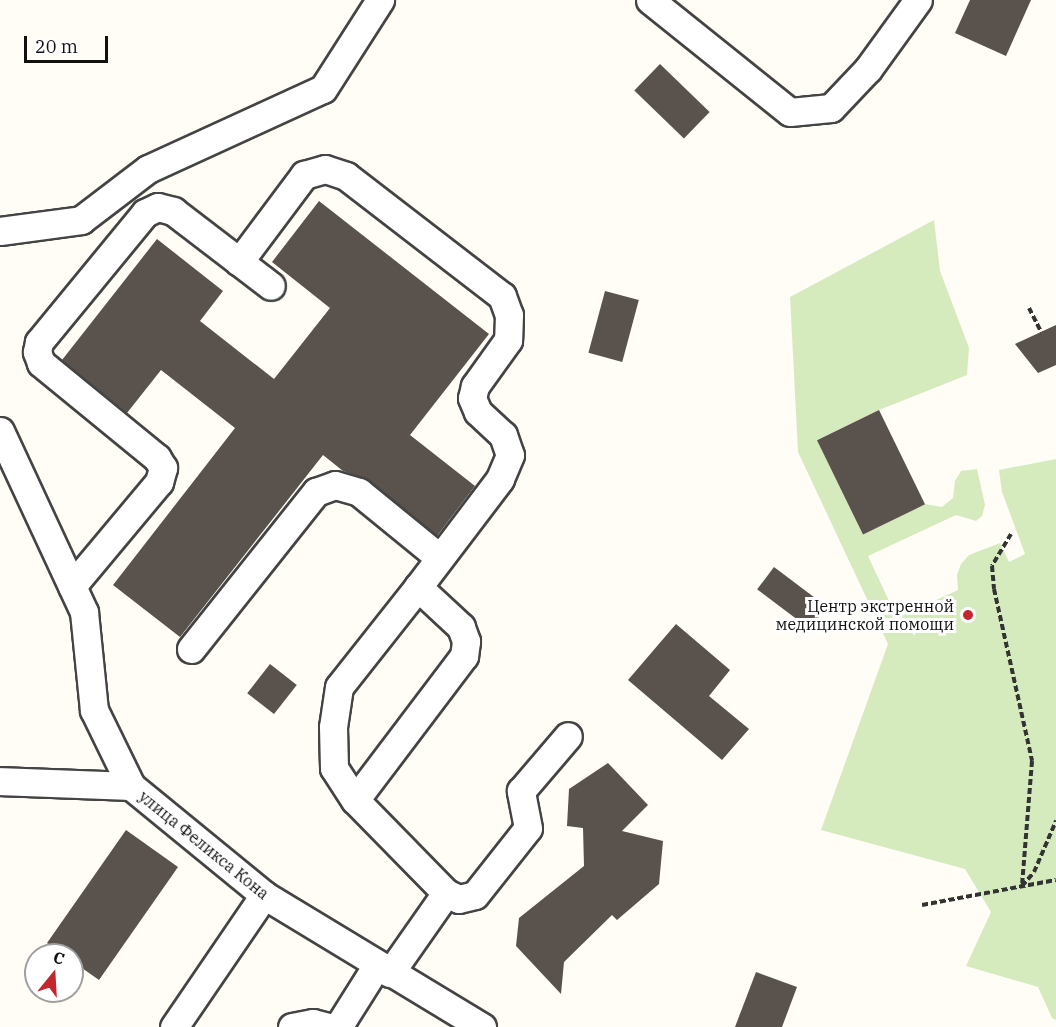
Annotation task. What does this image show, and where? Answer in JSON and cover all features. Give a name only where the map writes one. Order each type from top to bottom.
[{"type":"street","points":[[0,231],[81,220],[148,169],[323,89],[380,0]]},
{"type":"street","points":[[650,0],[790,112],[831,108],[868,69],[918,0]]},
{"type":"street","points":[[238,262],[304,175],[325,169],[346,176],[501,296],[509,315],[508,340],[475,386],[472,398],[478,412],[503,435],[510,455],[500,479],[339,687],[333,727],[334,768],[355,800],[446,892],[459,898],[476,895],[528,828],[522,791],[568,736]]},
{"type":"street","points":[[72,586],[159,482],[163,468],[157,458],[41,363],[37,352],[39,342],[145,213],[158,207],[173,211],[271,286]]},
{"type":"street","name":"улица Феликса Кона","points":[[0,431],[84,612],[94,710],[131,786],[264,895],[482,1027]]},
{"type":"street","points":[[191,649],[316,492],[335,485],[358,492],[440,558]]},
{"type":"street","points":[[355,800],[464,656],[466,641],[461,627],[418,587]]},
{"type":"street","points":[[0,782],[131,786]]},
{"type":"street","points":[[338,1027],[446,892]]},
{"type":"street","points":[[174,1027],[264,895]]},
{"type":"street","points":[[292,1027],[313,1023],[328,1027]]},
{"type":"path","points":[[1029,308],[1041,332]]},
{"type":"path","points":[[1011,534],[992,566],[994,589],[1032,761],[1022,886]]},
{"type":"path","points":[[1022,886],[1034,872],[1056,821]]},
{"type":"path","points":[[922,905],[1056,880]]},
{"type":"green space","points":[[934,220],[940,271],[969,348],[967,375],[879,410],[817,440],[863,534],[925,504],[942,507],[953,498],[955,481],[961,471],[977,469],[985,505],[982,516],[976,521],[956,515],[868,556],[897,618],[958,590],[957,575],[961,564],[969,555],[1000,543],[1009,562],[1025,554],[1002,492],[999,470],[1056,459],[1056,1020],[1052,1018],[1038,987],[966,966],[991,912],[965,869],[821,830],[888,644],[798,452],[790,297]]},
{"type":"building","points":[[970,0],[1031,0],[1006,56],[955,33]]},
{"type":"building","points":[[660,64],[710,112],[684,139],[634,91]]},
{"type":"building","points":[[319,201],[489,334],[410,435],[475,486],[437,536],[369,480],[343,471],[323,455],[180,637],[113,585],[235,428],[161,370],[127,413],[62,360],[157,239],[223,291],[200,321],[274,379],[330,308],[272,262]]},
{"type":"building","points":[[605,291],[639,300],[622,362],[588,353]]},
{"type":"building","points":[[1056,325],[1056,365],[1038,373],[1015,344]]},
{"type":"building","points":[[879,410],[925,504],[863,535],[817,440]]},
{"type":"building","points":[[774,567],[827,607],[810,629],[757,589]]},
{"type":"building","points":[[676,624],[730,670],[709,696],[749,729],[722,760],[628,680]]},
{"type":"building","points":[[270,664],[297,685],[274,714],[247,693]]},
{"type":"building","points":[[608,763],[648,805],[622,831],[663,841],[659,884],[617,920],[612,915],[564,962],[561,994],[516,946],[519,918],[584,866],[583,828],[567,826],[569,789]]},
{"type":"building","points":[[126,830],[178,867],[99,980],[84,969],[84,943],[47,943]]},
{"type":"building","points":[[756,972],[797,987],[782,1027],[735,1027]]},
{"type":"place","name":"Центр экстренной медицинской помощи","points":[[968,615]]}]
